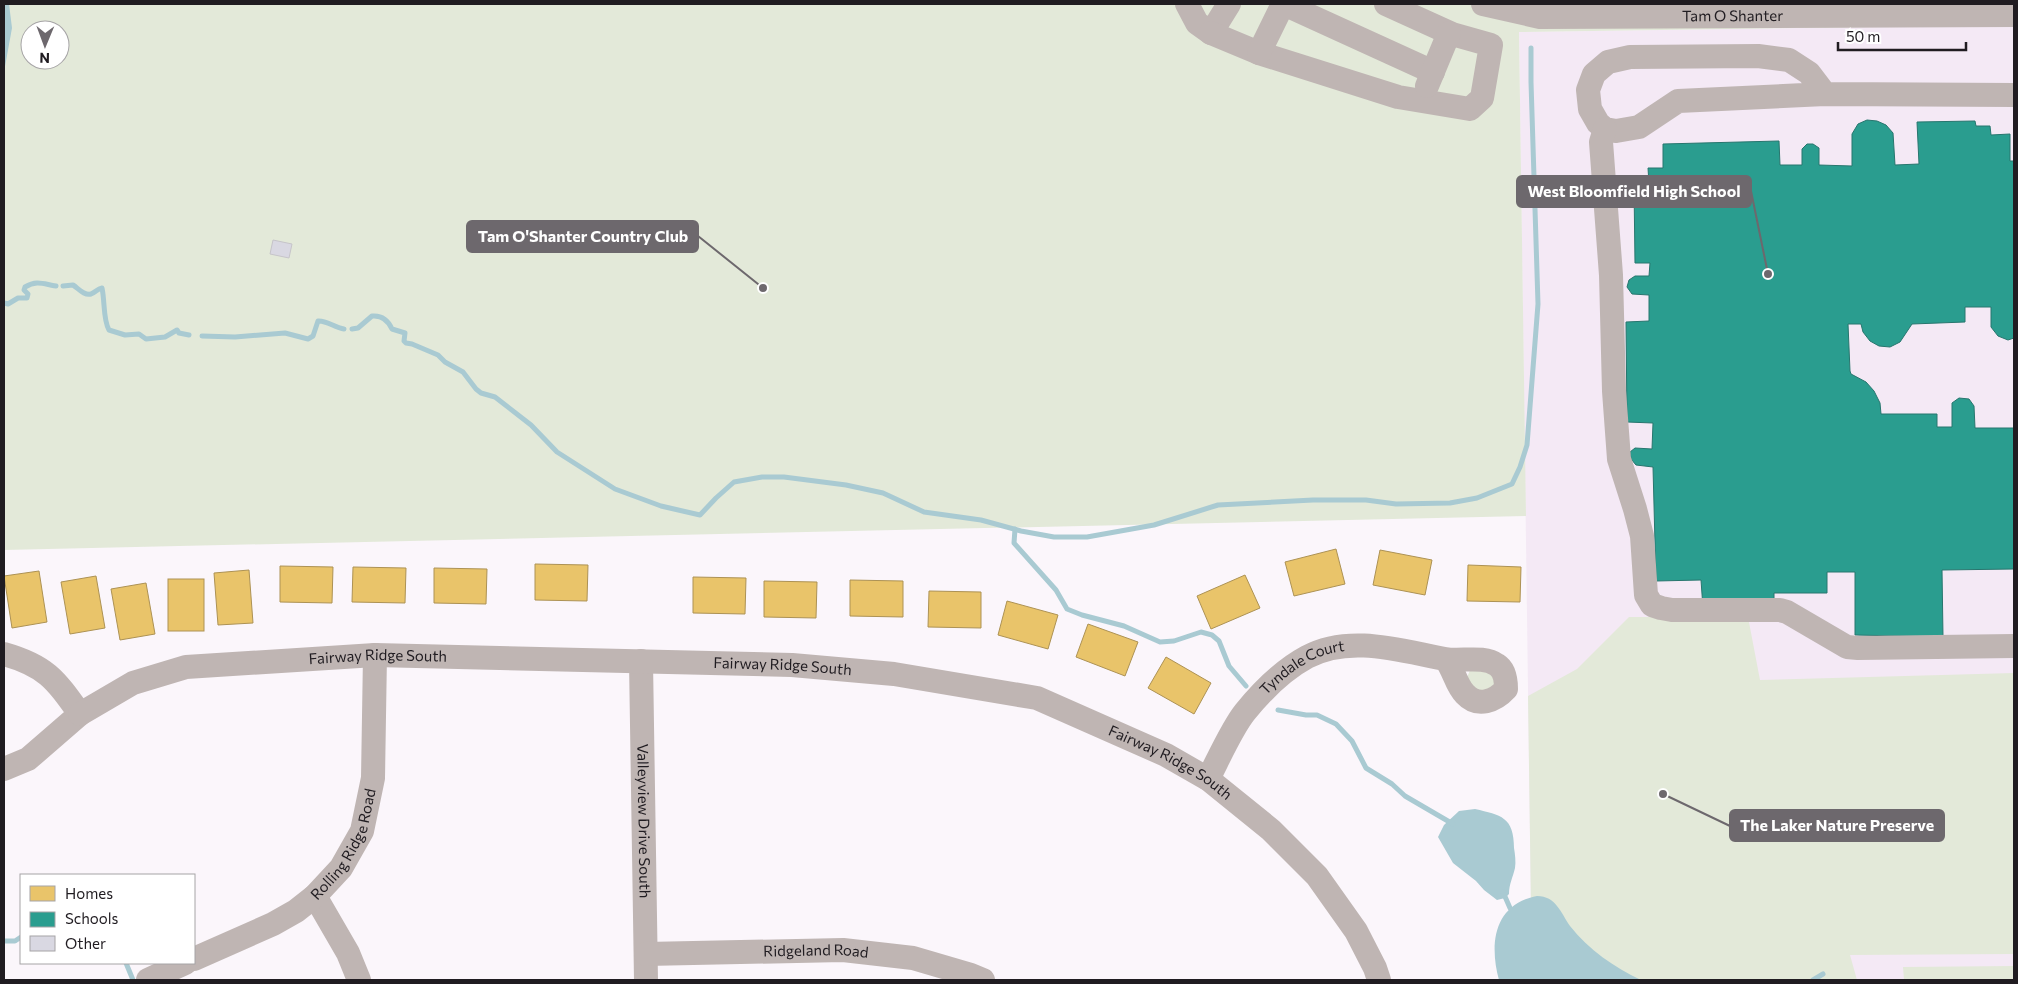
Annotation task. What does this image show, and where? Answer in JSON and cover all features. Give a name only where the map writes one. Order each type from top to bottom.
[{"type":"street","points":[[1187,4],[1197,23],[1211,33],[1259,54],[1398,97],[1470,109],[1482,98],[1491,45],[1449,33],[1386,4]]},
{"type":"street","points":[[1211,33],[1229,4]]},
{"type":"street","points":[[1259,54],[1283,4],[1433,72]]},
{"type":"street","name":"Tam O Shanter","points":[[1483,4],[1540,18],[2014,15]]},
{"type":"street","points":[[1420,101],[1449,33]]},
{"type":"street","points":[[1825,94],[1810,73],[1789,60],[1758,56],[1630,57],[1608,62],[1594,74],[1588,90],[1590,109],[1598,123],[1605,128],[1616,131],[1639,127],[1678,101],[1825,94],[2014,95]]},
{"type":"street","points":[[1605,128],[1601,142],[1612,275],[1614,392],[1619,459],[1642,536],[1644,586],[1646,595],[1652,605],[1680,610],[1780,610],[1788,612],[1847,647],[2014,646]]},
{"type":"street","name":"Tyndale Court","points":[[1208,779],[1244,713],[1286,670],[1309,656],[1333,646],[1380,647],[1408,650],[1446,660]]},
{"type":"street","points":[[4,654],[41,668],[58,683],[80,714]]},
{"type":"street","name":"Fairway Ridge South","points":[[4,770],[28,759],[80,714],[133,683],[186,667],[375,655],[792,665],[894,674],[1037,698],[1166,755],[1208,779],[1271,830],[1317,876],[1356,931],[1379,980]]},
{"type":"street","name":"Rolling Ridge Road","points":[[195,958],[273,924],[296,911],[315,896],[341,868],[362,831],[373,778],[375,655]]},
{"type":"street","name":"Valleyview Drive South","points":[[641,661],[646,980]]},
{"type":"street","points":[[315,896],[348,953],[359,980]]},
{"type":"street","name":"Ridgeland Road","points":[[646,954],[843,950],[913,958],[983,980]]},
{"type":"street","points":[[148,980],[183,964]]},
{"type":"shaded area","points":[[2014,25],[2014,980],[1532,980],[1519,32]]},
{"type":"green space","points":[[4,4],[2014,4],[2014,25],[1519,32],[1526,516],[4,550]]},
{"type":"green space","points":[[1629,617],[1748,617],[1760,680],[2014,673],[2014,954],[1850,955],[1857,980],[1532,980],[1528,696],[1577,669]]},
{"type":"green space","points":[[1488,667],[1496,683],[1482,695],[1466,680],[1470,670]]},
{"type":"green space","points":[[2014,966],[2014,980],[1904,980],[1903,967]]},
{"type":"water","points":[[4,4],[9,4],[12,28],[4,72]]},
{"type":"water","points":[[1475,809],[1499,816],[1509,824],[1512,830],[1515,866],[1509,894],[1505,898],[1497,900],[1453,863],[1438,837],[1444,825],[1459,811]]},
{"type":"water","points":[[1537,896],[1544,897],[1553,902],[1577,935],[1594,950],[1612,964],[1641,980],[1499,980],[1495,953],[1495,940],[1498,928],[1503,917],[1512,907],[1523,900]]},
{"type":"building: Homes","points":[[1336,549],[1345,584],[1294,596],[1285,562]]},
{"type":"building: Homes","points":[[1380,550],[1432,560],[1425,595],[1373,585]]},
{"type":"building: Homes","points":[[535,564],[588,565],[587,601],[535,600]]},
{"type":"building: Homes","points":[[1468,565],[1521,567],[1520,602],[1467,601]]},
{"type":"building: Homes","points":[[280,566],[333,567],[332,603],[280,602]]},
{"type":"building: Homes","points":[[353,567],[406,568],[405,603],[352,602]]},
{"type":"building: Homes","points":[[434,568],[487,569],[486,604],[434,603]]},
{"type":"building: Homes","points":[[249,570],[253,623],[218,625],[214,573]]},
{"type":"building: Homes","points":[[39,571],[47,622],[12,628],[4,576]]},
{"type":"building: Homes","points":[[1245,575],[1260,608],[1211,629],[1197,596]]},
{"type":"building: Homes","points":[[96,576],[105,628],[70,634],[61,582]]},
{"type":"building: Homes","points":[[693,577],[746,578],[745,614],[693,613]]},
{"type":"building: Homes","points":[[168,579],[204,579],[204,631],[168,631]]},
{"type":"building: Homes","points":[[850,580],[903,581],[903,617],[850,616]]},
{"type":"building: Homes","points":[[764,581],[817,582],[816,618],[764,617]]},
{"type":"building: Homes","points":[[146,583],[155,634],[120,640],[111,589]]},
{"type":"building: Homes","points":[[929,591],[981,592],[981,628],[928,627]]},
{"type":"building: Homes","points":[[1007,601],[1058,615],[1048,649],[998,635]]},
{"type":"building: Homes","points":[[1088,624],[1138,642],[1125,676],[1076,657]]},
{"type":"building: Homes","points":[[1166,657],[1211,683],[1194,714],[1148,688]]},
{"type":"building: Schools","points":[[1867,120],[1877,121],[1886,125],[1893,133],[1895,165],[1919,164],[1917,122],[1975,121],[1976,126],[1990,126],[1991,135],[2010,134],[2010,161],[2014,161],[2014,338],[2008,340],[1998,336],[1991,327],[1991,307],[1965,307],[1965,322],[1912,324],[1900,342],[1890,347],[1879,346],[1870,341],[1863,332],[1861,324],[1848,324],[1851,374],[1866,382],[1874,391],[1880,403],[1881,414],[1937,414],[1937,427],[1952,427],[1952,403],[1959,398],[1969,399],[1974,406],[1975,428],[2014,428],[2014,569],[1942,570],[1943,637],[1855,635],[1855,572],[1827,572],[1827,593],[1774,593],[1774,601],[1703,608],[1701,580],[1656,581],[1653,467],[1636,465],[1631,459],[1630,452],[1635,448],[1652,449],[1653,423],[1627,422],[1626,322],[1649,321],[1649,295],[1632,294],[1627,287],[1629,280],[1635,276],[1649,276],[1650,263],[1635,263],[1634,185],[1649,184],[1648,168],[1663,168],[1663,144],[1779,141],[1780,165],[1802,165],[1802,149],[1807,144],[1813,144],[1819,148],[1819,165],[1852,166],[1852,134],[1858,124]]},
{"type":"building: Other","points":[[273,240],[292,244],[289,258],[270,254]]},
{"type":"waterway","points":[[352,329],[358,328],[372,316],[382,317],[389,323],[392,329],[405,333],[404,341],[406,343],[438,355],[445,362],[463,372],[476,389],[481,393],[495,397],[531,425],[557,452],[615,489],[661,506],[700,515],[734,482],[762,477],[784,477],[846,485],[883,493],[924,512],[981,520],[1021,531],[1054,537],[1087,537],[1154,525],[1218,505],[1313,500],[1366,500],[1396,504],[1450,503],[1477,498],[1512,484],[1527,445],[1538,304],[1531,48]]},
{"type":"waterway","points":[[4,303],[8,304],[18,298],[27,298],[28,294],[24,290],[25,287],[33,284],[40,283],[56,286]]},
{"type":"waterway","points":[[63,286],[73,285],[88,294],[102,288],[109,330],[125,335],[139,334],[146,339],[165,337],[177,330],[179,333],[189,335]]},
{"type":"waterway","points":[[202,336],[235,337],[285,333],[308,339],[313,336],[318,321],[344,329]]},
{"type":"waterway","points":[[1015,529],[1014,543],[1056,590],[1067,609],[1124,626],[1160,642],[1174,641],[1201,632],[1212,635],[1219,641],[1229,666],[1246,686]]},
{"type":"waterway","points":[[1278,710],[1317,715],[1336,724],[1352,741],[1366,768],[1392,784],[1405,796],[1453,824]]},
{"type":"waterway","points":[[1503,892],[1510,908]]},
{"type":"waterway","points":[[4,941],[15,941],[20,938]]},
{"type":"waterway","points":[[126,964],[133,980]]},
{"type":"waterway","points":[[1813,980],[1823,974]]},
{"type":"place","name":"West Bloomfield High School","points":[[1768,274]]},
{"type":"place","name":"Tam O'Shanter Country Club","points":[[763,288]]},
{"type":"place","name":"The Laker Nature Preserve","points":[[1663,794]]}]
